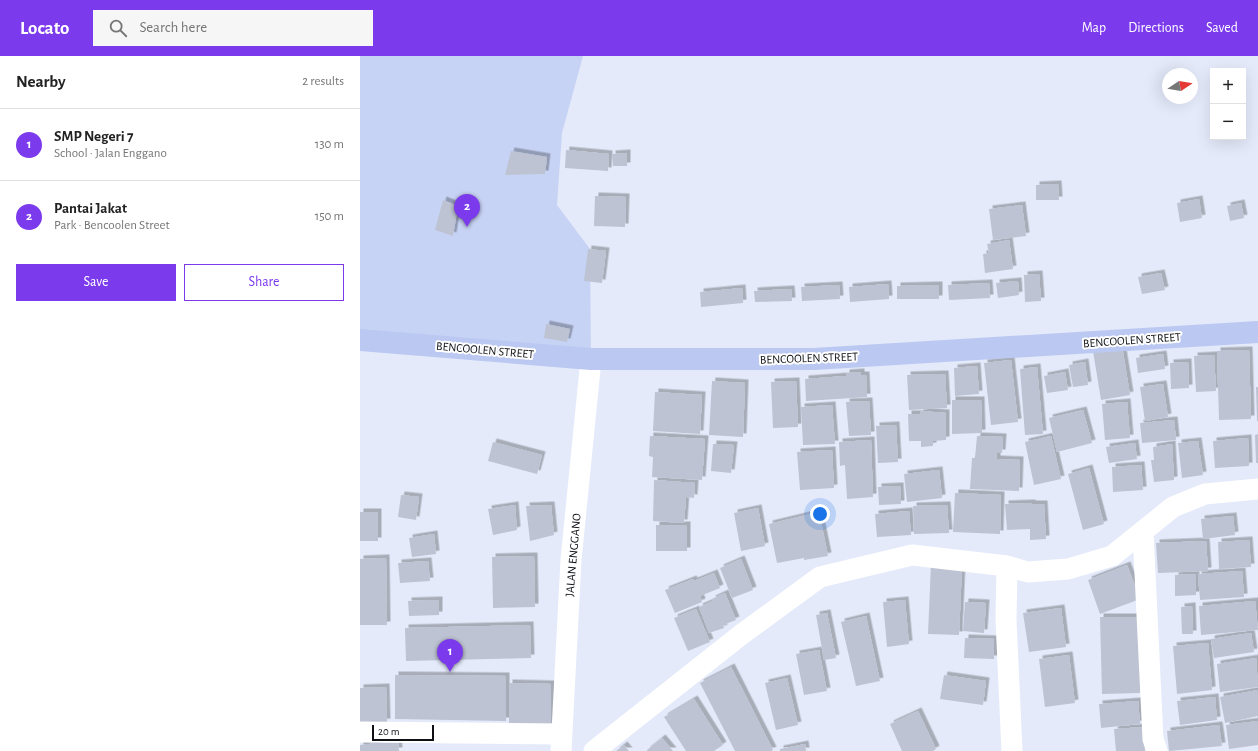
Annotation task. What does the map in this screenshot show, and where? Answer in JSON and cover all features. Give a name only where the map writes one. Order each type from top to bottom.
[{"type":"main road","name":"BENCOOLEN STREET","points":[[360,340],[592,359],[814,359],[1258,332]]},
{"type":"street","name":"JALAN ENGGANO","points":[[561,743],[571,560],[592,359]]},
{"type":"street","points":[[594,751],[742,634],[820,577],[912,556],[1007,566],[1028,572],[1068,569],[1112,556],[1173,507],[1205,494],[1258,489]]},
{"type":"street","points":[[1143,532],[1153,739],[1157,751]]},
{"type":"street","points":[[1007,566],[1006,620],[1012,751]]},
{"type":"street","points":[[360,732],[561,743]]},
{"type":"shaded area","points":[[360,56],[583,56],[562,133],[557,205],[590,249],[591,359],[360,340]]},
{"type":"building","points":[[566,150],[609,154],[608,171],[565,168]]},
{"type":"building","points":[[511,151],[547,157],[545,174],[505,175]]},
{"type":"building","points":[[627,153],[627,166],[613,166],[612,154]]},
{"type":"building","points":[[1058,184],[1059,200],[1036,200],[1036,185]]},
{"type":"building","points":[[595,196],[626,197],[625,227],[594,226]]},
{"type":"building","points":[[1199,199],[1202,218],[1180,222],[1177,203]]},
{"type":"building","points":[[443,200],[458,206],[453,236],[435,230]]},
{"type":"building","points":[[1241,203],[1244,218],[1230,221],[1227,206]]},
{"type":"building","points":[[1022,205],[1026,236],[993,240],[989,209]]},
{"type":"building","points":[[1009,240],[1013,269],[985,273],[983,254],[989,253],[987,244]]},
{"type":"building","points":[[588,249],[606,251],[602,283],[584,281]]},
{"type":"building","points":[[1161,273],[1165,290],[1142,294],[1138,277]]},
{"type":"building","points":[[1039,274],[1041,301],[1025,302],[1024,275]]},
{"type":"building","points":[[1018,281],[1019,295],[998,298],[996,283]]},
{"type":"building","points":[[989,283],[990,298],[949,300],[948,285]]},
{"type":"building","points":[[888,284],[889,299],[850,302],[849,287]]},
{"type":"building","points":[[839,285],[840,299],[802,301],[801,287]]},
{"type":"building","points":[[939,285],[939,299],[897,299],[897,286]]},
{"type":"building","points":[[742,288],[743,303],[701,307],[700,292]]},
{"type":"building","points":[[791,289],[792,301],[755,302],[754,291]]},
{"type":"building","points":[[546,324],[570,329],[567,342],[544,338]]},
{"type":"building","points":[[1122,346],[1130,395],[1101,400],[1093,351]]},
{"type":"building","points":[[1249,350],[1251,419],[1219,420],[1217,351]]},
{"type":"building","points":[[1163,354],[1165,369],[1138,373],[1136,358]]},
{"type":"building","points":[[1214,355],[1216,391],[1196,392],[1194,356]]},
{"type":"building","points":[[1011,360],[1018,422],[991,425],[984,363]]},
{"type":"building","points":[[1085,362],[1088,385],[1073,387],[1069,365]]},
{"type":"building","points":[[1188,362],[1189,388],[1171,389],[1170,363]]},
{"type":"building","points":[[977,366],[979,394],[955,396],[954,368]]},
{"type":"building","points":[[1037,367],[1043,434],[1025,435],[1020,369]]},
{"type":"building","points":[[861,372],[861,375],[866,375],[867,397],[806,401],[805,379],[846,376],[846,373]]},
{"type":"building","points":[[1065,372],[1068,390],[1047,393],[1044,376]]},
{"type":"building","points":[[945,374],[947,408],[909,410],[907,375]]},
{"type":"building","points":[[712,381],[745,383],[743,437],[709,435]]},
{"type":"building","points":[[796,381],[798,427],[773,428],[771,382]]},
{"type":"building","points":[[1163,384],[1168,417],[1145,421],[1140,387]]},
{"type":"building","points":[[1256,387],[1258,387],[1258,421],[1257,421]]},
{"type":"building","points":[[655,392],[702,395],[700,434],[653,431]]},
{"type":"building","points":[[952,400],[981,400],[982,433],[952,434]]},
{"type":"building","points":[[869,401],[871,435],[849,436],[846,402]]},
{"type":"building","points":[[1127,402],[1130,438],[1105,440],[1102,404]]},
{"type":"building","points":[[832,405],[835,444],[803,445],[801,407]]},
{"type":"building","points":[[1083,410],[1092,443],[1057,452],[1049,418]]},
{"type":"building","points":[[920,411],[946,413],[946,440],[933,441],[933,446],[921,447],[921,441],[909,441],[908,414],[920,414]]},
{"type":"building","points":[[1174,420],[1176,440],[1142,443],[1140,423]]},
{"type":"building","points":[[896,425],[898,462],[878,463],[876,426]]},
{"type":"building","points":[[1258,434],[1258,463],[1256,463],[1255,435]]},
{"type":"building","points":[[650,436],[705,439],[702,480],[652,477],[653,457],[649,456]]},
{"type":"building","points":[[977,436],[1003,437],[1002,453],[997,453],[997,459],[1020,460],[1019,491],[970,489],[972,458],[975,458]]},
{"type":"building","points":[[1051,436],[1061,479],[1034,485],[1025,442]]},
{"type":"building","points":[[1248,438],[1249,466],[1215,468],[1213,441]]},
{"type":"building","points":[[871,440],[873,497],[847,499],[845,465],[840,466],[839,442]]},
{"type":"building","points":[[1198,441],[1203,475],[1182,478],[1178,443]]},
{"type":"building","points":[[493,442],[542,455],[537,474],[488,461]]},
{"type":"building","points":[[1135,443],[1137,459],[1109,463],[1106,447]]},
{"type":"building","points":[[713,444],[734,445],[731,473],[711,471]]},
{"type":"building","points":[[1172,444],[1174,480],[1154,482],[1151,460],[1154,460],[1153,447]]},
{"type":"building","points":[[832,450],[834,488],[800,490],[797,452]]},
{"type":"building","points":[[1141,465],[1143,490],[1113,492],[1112,467]]},
{"type":"building","points":[[1089,468],[1104,524],[1083,530],[1068,474]]},
{"type":"building","points":[[939,470],[942,498],[907,502],[904,474]]},
{"type":"building","points":[[654,480],[695,483],[694,498],[686,497],[684,523],[653,521]]},
{"type":"building","points":[[900,486],[901,504],[879,505],[878,487]]},
{"type":"building","points":[[955,493],[1001,495],[1000,534],[953,532]]},
{"type":"building","points":[[401,495],[419,497],[416,520],[398,517]]},
{"type":"building","points":[[1005,504],[1044,504],[1046,539],[1030,540],[1030,529],[1007,530]]},
{"type":"building","points":[[515,505],[517,530],[493,535],[488,509]]},
{"type":"building","points":[[551,505],[554,535],[530,541],[526,506]]},
{"type":"building","points":[[947,505],[949,533],[914,534],[913,506]]},
{"type":"building","points":[[758,508],[765,546],[741,551],[734,513]]},
{"type":"building","points":[[909,511],[911,535],[877,537],[875,514]]},
{"type":"building","points":[[360,512],[378,512],[378,541],[360,541]]},
{"type":"building","points":[[819,512],[828,556],[804,560],[804,558],[777,563],[769,524]]},
{"type":"building","points":[[1233,516],[1235,535],[1203,539],[1201,519]]},
{"type":"building","points":[[656,525],[687,525],[687,551],[656,551]]},
{"type":"building","points":[[434,534],[436,554],[412,557],[409,538]]},
{"type":"building","points":[[1249,540],[1251,567],[1219,569],[1218,542]]},
{"type":"building","points":[[1206,541],[1208,571],[1158,573],[1156,543]]},
{"type":"building","points":[[534,556],[535,607],[493,608],[492,557]]},
{"type":"building","points":[[386,558],[387,625],[360,625],[360,559]]},
{"type":"building","points":[[741,559],[753,590],[732,598],[720,568]]},
{"type":"building","points":[[428,561],[430,581],[400,583],[398,563]]},
{"type":"building","points":[[931,564],[962,566],[959,635],[928,634]]},
{"type":"building","points":[[1127,565],[1140,599],[1100,614],[1088,580]]},
{"type":"building","points":[[1242,571],[1244,597],[1200,600],[1198,574]]},
{"type":"building","points":[[714,573],[720,588],[700,596],[702,602],[675,613],[665,590],[693,579],[694,581]]},
{"type":"building","points":[[1196,574],[1196,595],[1175,596],[1175,575]]},
{"type":"building","points":[[725,593],[736,620],[723,625],[724,628],[709,633],[699,607],[713,601],[712,599]]},
{"type":"building","points":[[439,600],[439,615],[409,616],[408,601]]},
{"type":"building","points":[[905,600],[909,644],[887,647],[883,602]]},
{"type":"building","points":[[1255,601],[1258,630],[1201,635],[1199,606]]},
{"type":"building","points":[[965,602],[986,603],[984,633],[963,631]]},
{"type":"building","points":[[1192,606],[1193,634],[1182,634],[1181,607]]},
{"type":"building","points":[[1061,608],[1066,647],[1029,652],[1023,613]]},
{"type":"building","points":[[696,609],[710,642],[688,651],[674,618]]},
{"type":"building","points":[[827,613],[836,658],[824,660],[816,615]]},
{"type":"building","points":[[866,616],[880,681],[856,686],[841,622]]},
{"type":"building","points":[[1100,617],[1139,617],[1140,693],[1102,694]]},
{"type":"building","points":[[530,625],[531,658],[406,661],[405,628]]},
{"type":"building","points":[[1251,633],[1254,652],[1214,658],[1211,639]]},
{"type":"building","points":[[965,638],[994,639],[994,659],[964,658]]},
{"type":"building","points":[[1208,643],[1212,690],[1177,694],[1173,646]]},
{"type":"building","points":[[819,650],[827,691],[804,695],[796,654]]},
{"type":"building","points":[[1069,655],[1075,703],[1045,707],[1039,659]]},
{"type":"building","points":[[1256,658],[1258,687],[1220,692],[1217,664]]},
{"type":"building","points":[[731,667],[773,750],[771,751],[735,751],[700,683]]},
{"type":"building","points":[[395,675],[506,676],[506,721],[395,719]]},
{"type":"building","points":[[944,675],[986,681],[983,705],[940,699]]},
{"type":"building","points":[[787,678],[798,725],[776,730],[765,683]]},
{"type":"building","points":[[509,683],[551,684],[551,727],[509,726]]},
{"type":"building","points":[[386,687],[387,722],[360,723],[360,688]]},
{"type":"building","points":[[1258,690],[1258,716],[1225,723],[1220,697]]},
{"type":"building","points":[[1215,697],[1217,720],[1180,725],[1177,701]]},
{"type":"building","points":[[694,699],[723,745],[714,751],[686,751],[664,717]]},
{"type":"building","points":[[1138,701],[1140,724],[1101,728],[1099,704]]},
{"type":"building","points":[[918,711],[936,749],[933,751],[902,751],[890,724]]},
{"type":"building","points":[[1258,721],[1258,745],[1229,749],[1226,725]]},
{"type":"building","points":[[1219,725],[1222,746],[1169,751],[1167,731]]},
{"type":"building","points":[[1144,727],[1145,751],[1116,751],[1114,729]]},
{"type":"building","points":[[662,738],[673,751],[647,751],[647,750]]},
{"type":"building","points":[[398,741],[399,751],[360,751],[360,745]]},
{"type":"building","points":[[805,744],[806,751],[780,751],[780,749]]},
{"type":"building","points":[[624,745],[629,751],[616,751]]},
{"type":"place","name":"Pantai Jakat","points":[[467,227]]},
{"type":"place","name":"SMP Negeri 7","points":[[450,672]]}]
